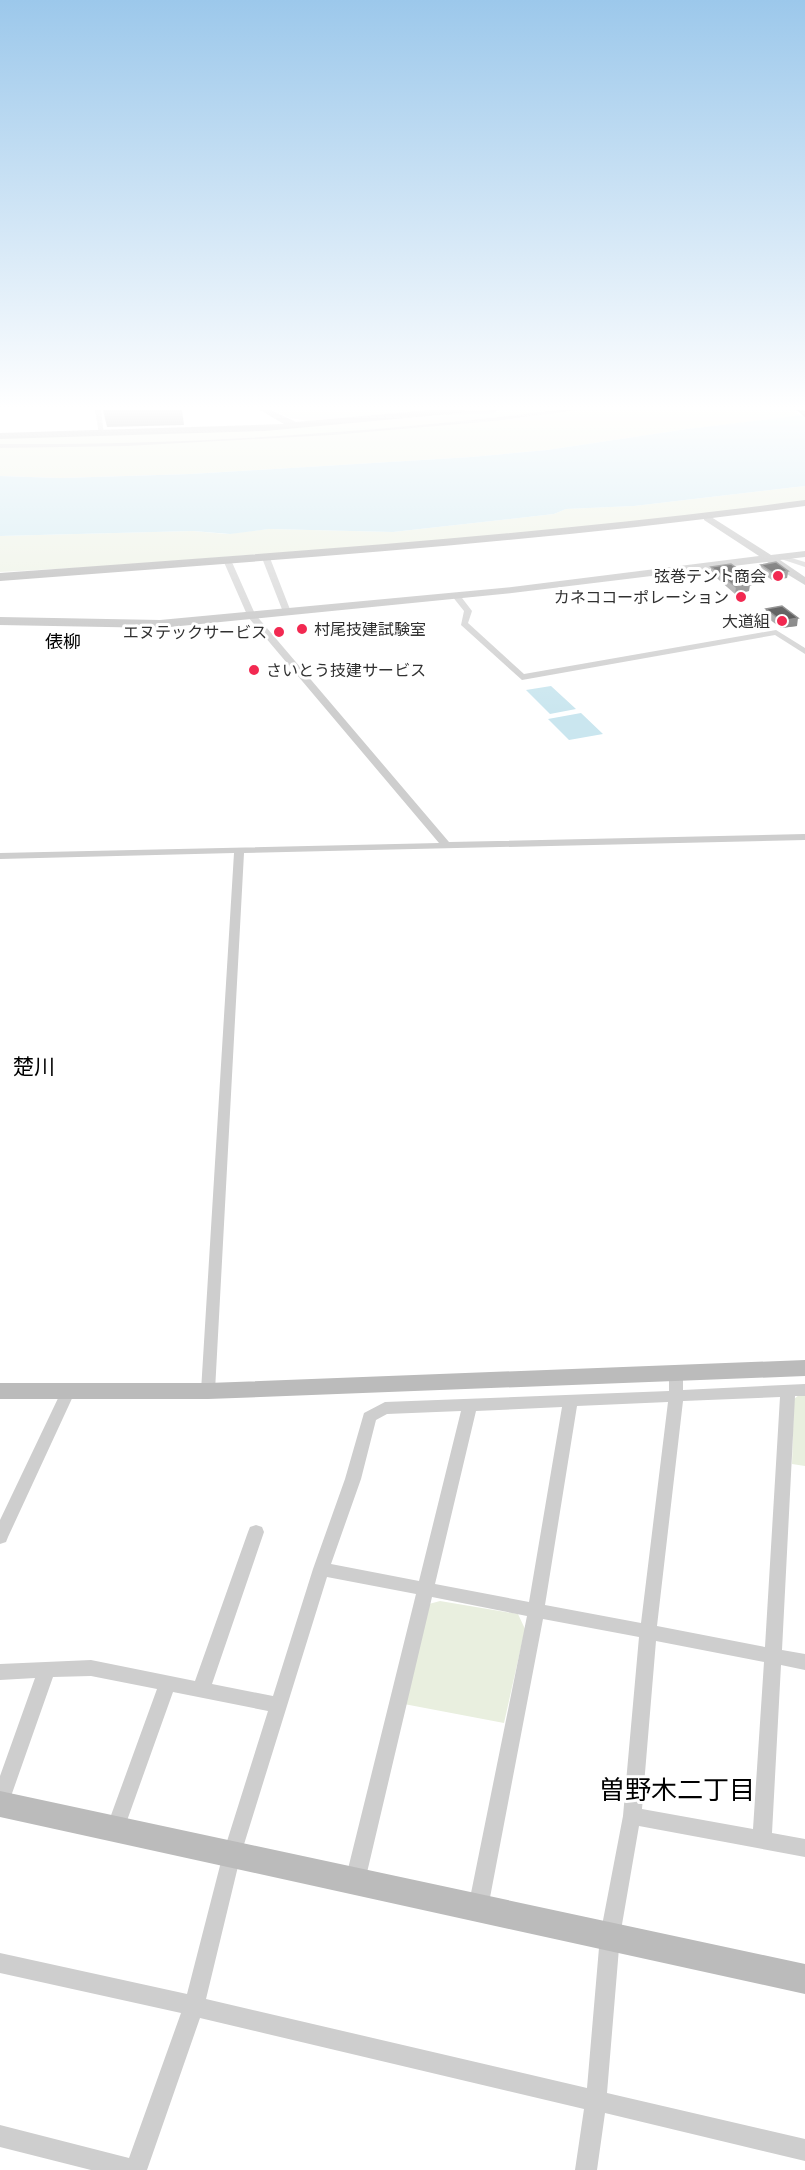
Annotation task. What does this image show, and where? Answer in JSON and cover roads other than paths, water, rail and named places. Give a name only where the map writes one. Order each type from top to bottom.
[{"type":"main road","points":[[0,577],[532,537],[752,511]]},
{"type":"street","points":[[708,518],[805,582]]},
{"type":"street","points":[[0,621],[148,624],[456,596],[805,554]]},
{"type":"street","points":[[784,557],[805,565]]},
{"type":"street","points":[[266,558],[287,612]]},
{"type":"street","points":[[227,561],[251,615],[447,846]]},
{"type":"street","points":[[456,596],[468,611],[464,623],[522,676],[776,632],[805,652]]},
{"type":"street","points":[[0,856],[805,837]]},
{"type":"street","points":[[208,1391],[239,851]]},
{"type":"street","points":[[0,2136],[134,2170],[194,2006],[232,1854],[321,1569],[353,1479],[369,1416],[385,1408],[570,1403],[676,1384],[805,1368]]},
{"type":"street","points":[[586,2170],[596,2102],[610,1936],[633,1816],[648,1631],[676,1384]]},
{"type":"street","points":[[0,1391],[208,1391],[676,1384],[797,1390],[774,1656],[762,1840]]},
{"type":"street","points":[[0,1537],[68,1392]]},
{"type":"street","points":[[478,1908],[536,1611],[570,1403]]},
{"type":"street","points":[[355,1881],[470,1406]]},
{"type":"street","points":[[201,1690],[256,1532]]},
{"type":"street","points":[[321,1569],[805,1662]]},
{"type":"street","points":[[0,1672],[91,1668],[278,1705]]},
{"type":"street","points":[[47,1670],[0,1803],[805,1979]]},
{"type":"street","points":[[115,1829],[168,1683]]},
{"type":"street","points":[[633,1816],[805,1848]]},
{"type":"street","points":[[0,1963],[194,2006],[805,2150]]},
{"type":"water","points":[[0,511],[561,511],[554,514],[393,532],[269,529],[230,534],[193,531],[0,536]]},
{"type":"water","points":[[551,686],[576,709],[550,714],[526,690]]},
{"type":"water","points":[[581,713],[603,734],[569,740],[548,719]]},
{"type":"place","name":"弦巻テント商会","points":[[778,576]]},
{"type":"place","name":"カネココーポレーション","points":[[741,597]]},
{"type":"place","name":"大道組","points":[[782,621]]},
{"type":"place","name":"村尾技建試験室","points":[[302,629]]},
{"type":"place","name":"エヌテックサービス","points":[[279,632]]},
{"type":"place","name":"さいとう技建サービス","points":[[254,670]]},
{"type":"district","name":"俵柳","points":[[63,642]]},
{"type":"district","name":"楚川","points":[[34,1067]]},
{"type":"district","name":"曽野木二丁目","points":[[677,1790]]}]
